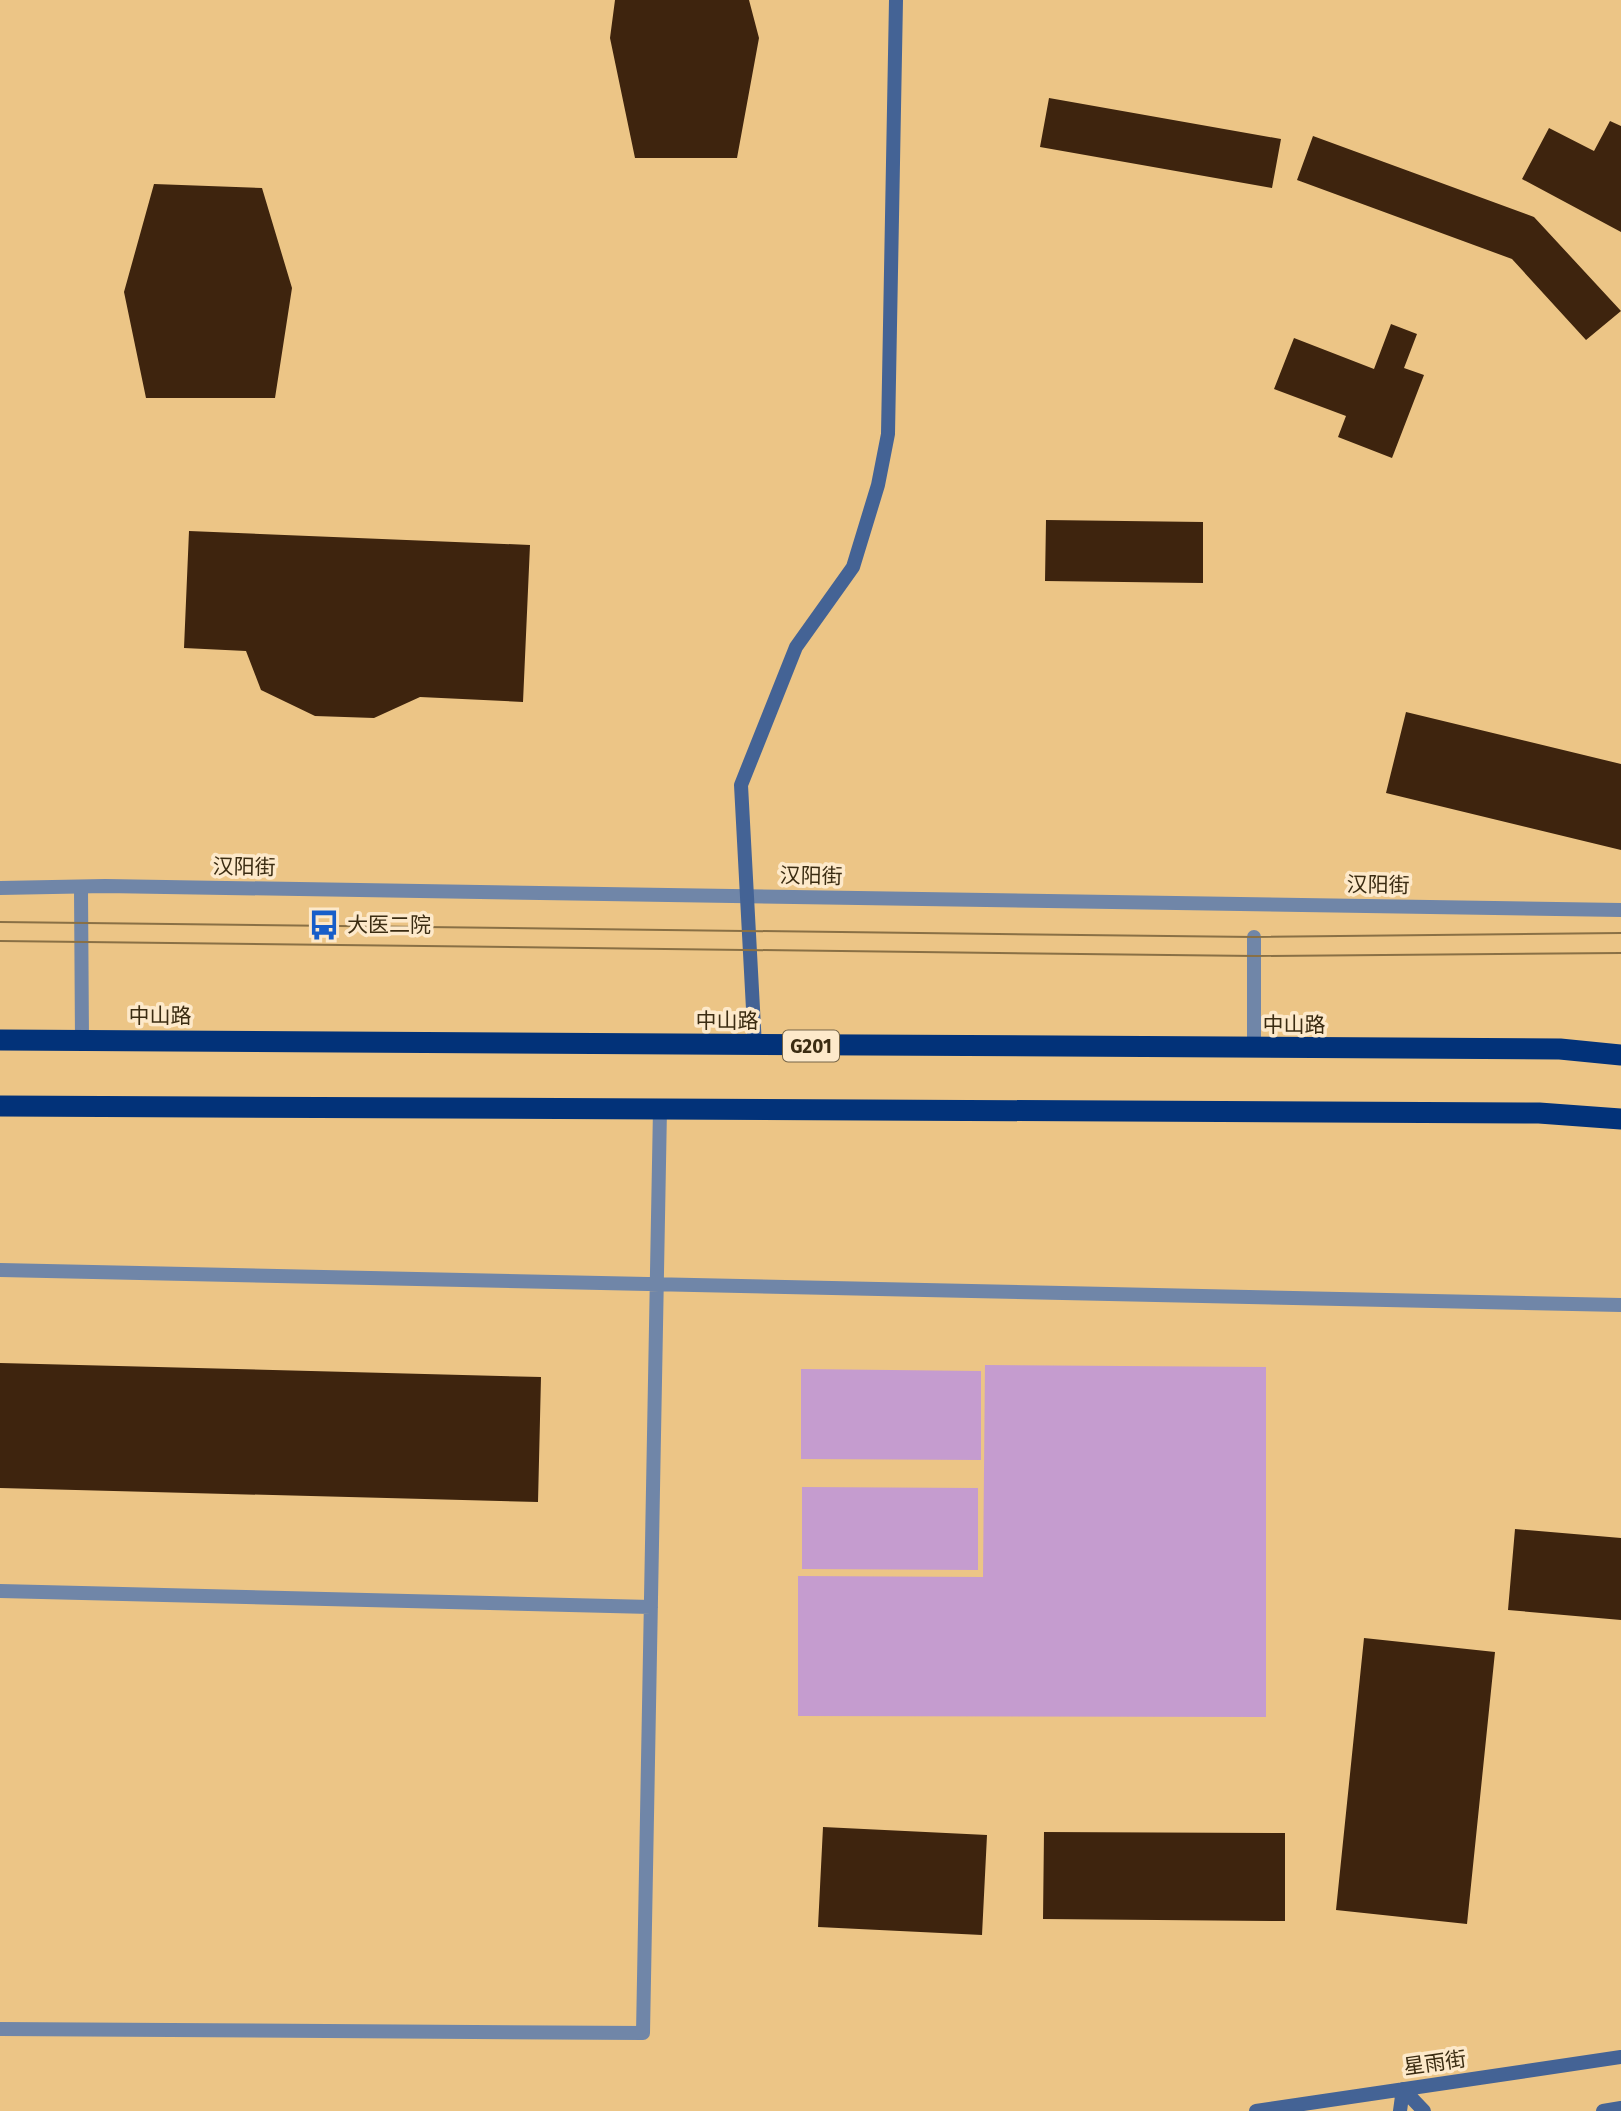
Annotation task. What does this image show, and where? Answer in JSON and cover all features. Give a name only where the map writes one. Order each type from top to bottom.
[{"type":"highway","name":"中山路","points":[[0,1040],[1254,1050],[1560,1049],[1621,1055]]},
{"type":"highway","points":[[0,1106],[1539,1113],[1621,1119]]},
{"type":"street","points":[[755,1046],[750,896],[741,785],[796,647],[853,567],[878,485],[888,434],[896,0]]},
{"type":"street","name":"汉阳街","points":[[0,888],[81,889],[105,886],[1621,910]]},
{"type":"street","points":[[81,889],[82,1040]]},
{"type":"street","points":[[1254,937],[1254,1050]]},
{"type":"street","points":[[0,2029],[643,2033],[660,1109]]},
{"type":"street","points":[[0,1270],[1621,1305]]},
{"type":"street","points":[[0,1591],[651,1607]]},
{"type":"street","name":"星雨街","points":[[1256,2111],[1621,2057]]},
{"type":"street","points":[[1400,2111],[1404,2089]]},
{"type":"street","points":[[1404,2089],[1424,2111]]},
{"type":"street","points":[[1603,2111],[1621,2108]]},
{"type":"shaded area","points":[[985,1365],[1266,1367],[1266,1717],[798,1716],[798,1576],[983,1577]]},
{"type":"shaded area","points":[[801,1369],[981,1371],[981,1460],[801,1459]]},
{"type":"shaded area","points":[[802,1487],[978,1488],[978,1570],[802,1569]]},
{"type":"building","points":[[615,0],[749,0],[759,38],[737,158],[635,158],[610,38]]},
{"type":"building","points":[[1049,98],[1281,139],[1272,188],[1040,147]]},
{"type":"building","points":[[1610,121],[1621,126],[1621,232],[1522,179],[1549,128],[1594,151]]},
{"type":"building","points":[[1313,136],[1534,217],[1621,311],[1586,340],[1512,259],[1297,180]]},
{"type":"building","points":[[154,184],[262,188],[292,288],[275,398],[146,398],[124,292]]},
{"type":"building","points":[[1391,324],[1417,334],[1404,368],[1424,375],[1392,458],[1338,437],[1346,416],[1274,389],[1294,338],[1374,369]]},
{"type":"building","points":[[1046,520],[1203,522],[1203,583],[1045,581]]},
{"type":"building","points":[[189,531],[530,545],[523,702],[420,697],[374,718],[315,716],[261,690],[246,651],[184,648]]},
{"type":"building","points":[[1406,712],[1621,764],[1621,850],[1386,793]]},
{"type":"building","points":[[0,1363],[541,1377],[538,1502],[0,1488]]},
{"type":"building","points":[[1515,1529],[1621,1538],[1621,1620],[1508,1610]]},
{"type":"building","points":[[1364,1638],[1495,1652],[1467,1924],[1336,1910]]},
{"type":"building","points":[[823,1827],[987,1835],[982,1935],[818,1927]]},
{"type":"building","points":[[1044,1832],[1285,1833],[1285,1921],[1043,1919]]},
{"type":"tram line","points":[[0,922],[1254,937],[1621,933]]},
{"type":"tram line","points":[[0,941],[1255,956],[1621,953]]},
{"type":"place","name":"大医二院","points":[[324,925]]}]
